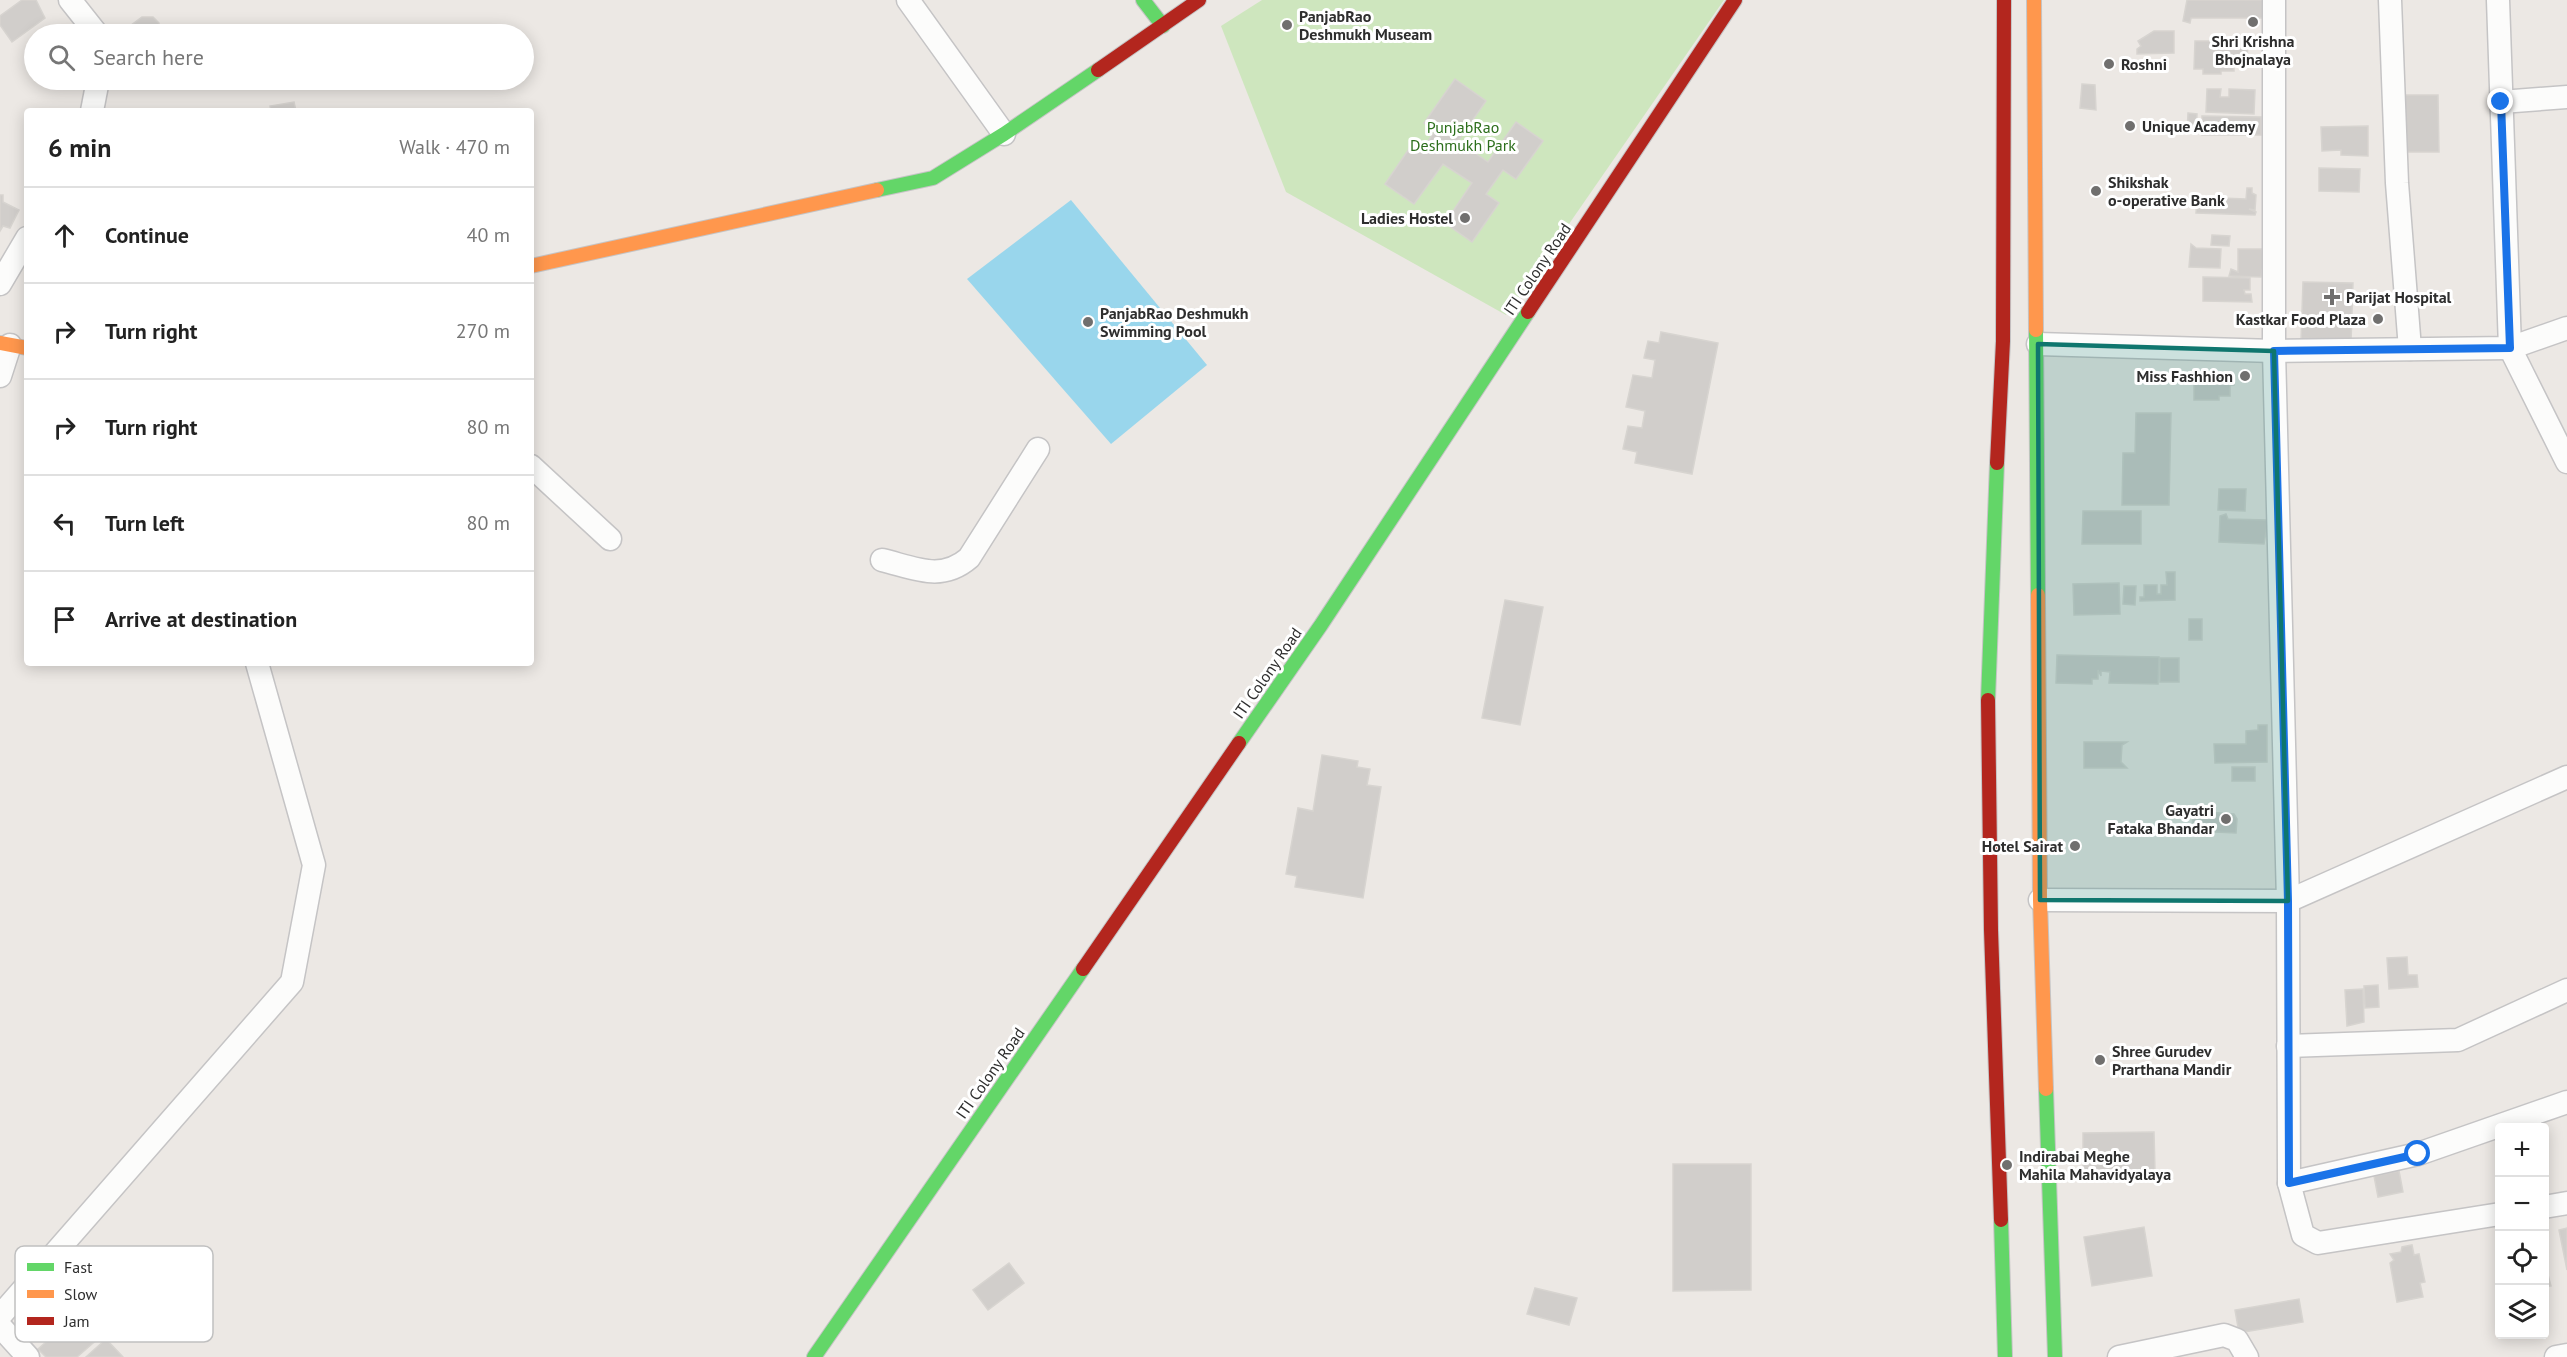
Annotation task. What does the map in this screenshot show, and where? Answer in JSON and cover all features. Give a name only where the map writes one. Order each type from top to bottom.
[{"type":"main road","points":[[1143,0],[1163,26]]},
{"type":"main road","points":[[534,265],[933,178],[1004,134],[1199,0]]},
{"type":"main road","name":"ITI Colony Road","points":[[814,1357],[1321,625],[1735,0]]},
{"type":"main road","points":[[2004,0],[2003,341],[1988,662],[1991,930],[2005,1357]]},
{"type":"main road","points":[[2034,0],[2040,900],[2055,1357]]},
{"type":"street","points":[[70,0],[89,24]]},
{"type":"street","points":[[908,0],[1004,134]]},
{"type":"street","points":[[2274,0],[2274,351],[2288,901],[2289,1183],[2303,1235],[2318,1242],[2495,1215]]},
{"type":"street","points":[[2390,0],[2397,183],[2410,349]]},
{"type":"street","points":[[2498,0],[2510,348],[2565,452]]},
{"type":"street","points":[[93,108],[96,90]]},
{"type":"street","points":[[2501,102],[2567,97]]},
{"type":"street","points":[[0,284],[24,243]]},
{"type":"street","points":[[2038,344],[2274,351],[2510,348],[2567,328]]},
{"type":"street","points":[[0,376],[12,346]]},
{"type":"street","points":[[882,560],[939,573],[956,570],[969,558],[1038,449]]},
{"type":"street","points":[[534,469],[610,539]]},
{"type":"street","points":[[61,1246],[292,982],[314,865],[258,666]]},
{"type":"street","points":[[2040,900],[2288,901],[2567,777]]},
{"type":"street","points":[[2288,1046],[2458,1040],[2567,990]]},
{"type":"street","points":[[2289,1183],[2418,1154],[2567,1102]]},
{"type":"street","points":[[2549,1206],[2567,1203]]},
{"type":"street","points":[[0,1316],[15,1299]]},
{"type":"street","points":[[0,1326],[28,1357]]},
{"type":"street","points":[[2120,1357],[2224,1335],[2237,1340],[2247,1357]]},
{"type":"street","points":[[2556,1357],[2567,1355]]},
{"type":"highlighted area","points":[[2038,344],[2274,351],[2288,901],[2040,900]]},
{"type":"green space","name":"PunjabRao Deshmukh Park","points":[[1262,0],[1724,0],[1506,315],[1286,192],[1221,26]]},
{"type":"water","name":"PanjabRao Deshmukh Swimming Pool","points":[[1071,200],[1207,365],[1111,444],[967,279]]},
{"type":"building","points":[[22,0],[36,0],[45,18],[37,24],[24,24],[24,33],[12,42],[0,25],[0,16]]},
{"type":"building","points":[[2187,0],[2265,0],[2265,18],[2191,18],[2190,23],[2183,21]]},
{"type":"building","points":[[142,17],[153,17],[159,23],[159,24],[133,24]]},
{"type":"building","points":[[2154,31],[2174,31],[2174,53],[2137,54],[2137,49],[2141,46],[2138,41]]},
{"type":"building","points":[[2221,37],[2248,38],[2247,63],[2234,63],[2234,71],[2221,71],[2221,74],[2203,74],[2203,69],[2194,69],[2195,41],[2218,41]]},
{"type":"building","points":[[1455,79],[1486,101],[1458,141],[1488,162],[1516,122],[1543,141],[1516,179],[1503,170],[1486,194],[1499,203],[1472,242],[1445,223],[1472,183],[1443,164],[1414,204],[1385,184],[1415,140],[1424,147],[1435,131],[1424,123]]},
{"type":"building","points":[[2082,84],[2095,85],[2096,110],[2080,108]]},
{"type":"building","points":[[2207,89],[2221,89],[2220,97],[2229,97],[2229,89],[2255,90],[2254,114],[2206,112]]},
{"type":"building","points":[[2404,95],[2438,95],[2439,152],[2407,152]]},
{"type":"building","points":[[294,102],[295,108],[270,108],[270,106]]},
{"type":"building","points":[[2188,113],[2197,114],[2196,133],[2187,133]]},
{"type":"building","points":[[2202,116],[2261,117],[2261,135],[2202,135]]},
{"type":"building","points":[[2368,126],[2368,156],[2341,155],[2341,150],[2322,151],[2321,127]]},
{"type":"building","points":[[2319,168],[2360,169],[2359,192],[2319,191]]},
{"type":"building","points":[[2247,188],[2252,188],[2252,193],[2256,195],[2255,210],[2249,209],[2256,212],[2255,215],[2196,213],[2197,197],[2246,199]]},
{"type":"building","points":[[0,195],[3,195],[3,202],[19,210],[10,228],[3,226],[0,231]]},
{"type":"building","points":[[2212,235],[2230,236],[2229,246],[2211,245]]},
{"type":"building","points":[[2191,244],[2196,248],[2221,249],[2220,268],[2189,267]]},
{"type":"building","points":[[2238,249],[2262,249],[2265,273],[2262,270],[2261,277],[2229,276],[2231,269],[2238,272]]},
{"type":"building","points":[[2203,277],[2250,278],[2250,290],[2244,290],[2245,294],[2251,294],[2252,302],[2203,301]]},
{"type":"building","points":[[2303,282],[2353,283],[2351,342],[2301,341]]},
{"type":"building","points":[[1661,332],[1718,343],[1692,474],[1635,463],[1637,452],[1623,449],[1628,426],[1642,428],[1645,411],[1626,407],[1633,375],[1652,378],[1655,360],[1644,358],[1648,341],[1659,343]]},
{"type":"building","points":[[2194,374],[2234,374],[2234,385],[2230,385],[2230,396],[2219,396],[2219,400],[2194,400]]},
{"type":"building","points":[[2136,413],[2171,413],[2169,505],[2122,505],[2123,453],[2135,453]]},
{"type":"building","points":[[2219,489],[2246,489],[2245,511],[2218,510]]},
{"type":"building","points":[[2083,511],[2141,511],[2141,544],[2082,544]]},
{"type":"building","points":[[2226,514],[2228,519],[2268,520],[2264,544],[2219,542],[2220,516]]},
{"type":"building","points":[[2166,572],[2175,572],[2175,600],[2140,601],[2140,597],[2144,597],[2144,585],[2157,585],[2157,594],[2161,594],[2161,585],[2167,585]]},
{"type":"building","points":[[2119,583],[2120,614],[2074,615],[2073,584]]},
{"type":"building","points":[[2124,586],[2136,586],[2135,605],[2123,604]]},
{"type":"building","points":[[1505,600],[1543,607],[1520,725],[1482,718]]},
{"type":"building","points":[[2189,619],[2202,619],[2202,640],[2189,640]]},
{"type":"building","points":[[2057,655],[2159,657],[2158,684],[2109,683],[2110,672],[2101,671],[2101,676],[2098,670],[2098,679],[2092,679],[2092,684],[2056,683]]},
{"type":"building","points":[[2160,658],[2179,658],[2179,682],[2160,682]]},
{"type":"building","points":[[2258,725],[2267,725],[2267,762],[2215,763],[2214,744],[2246,744],[2246,731],[2258,730]]},
{"type":"building","points":[[2084,742],[2127,742],[2122,745],[2121,762],[2127,768],[2084,768]]},
{"type":"building","points":[[1322,755],[1358,761],[1357,767],[1370,769],[1367,785],[1381,787],[1363,898],[1295,887],[1297,876],[1286,874],[1298,808],[1313,811]]},
{"type":"building","points":[[2232,767],[2255,767],[2255,781],[2232,781]]},
{"type":"building","points":[[2193,811],[2234,814],[2237,819],[2236,833],[2192,831]]},
{"type":"building","points":[[2407,957],[2408,975],[2417,975],[2418,987],[2389,989],[2387,958]]},
{"type":"building","points":[[2378,985],[2379,1007],[2365,1008],[2364,986]]},
{"type":"building","points":[[2363,989],[2364,1022],[2347,1026],[2345,990]]},
{"type":"building","points":[[2154,1132],[2155,1171],[2083,1173],[2083,1133]]},
{"type":"building","points":[[1673,1164],[1751,1164],[1751,1290],[1673,1291]]},
{"type":"building","points":[[2399,1171],[2403,1192],[2378,1197],[2374,1176]]},
{"type":"building","points":[[2144,1227],[2152,1276],[2092,1286],[2084,1237]]},
{"type":"building","points":[[2567,1228],[2567,1270],[2559,1230]]},
{"type":"building","points":[[2412,1245],[2414,1255],[2419,1254],[2425,1282],[2420,1283],[2423,1297],[2397,1302],[2390,1263],[2394,1260],[2390,1254],[2401,1252],[2402,1247]]},
{"type":"building","points":[[1009,1263],[1024,1283],[988,1310],[973,1290]]},
{"type":"building","points":[[1535,1288],[1577,1298],[1569,1325],[1527,1314]]},
{"type":"building","points":[[2299,1299],[2303,1322],[2239,1333],[2235,1310]]},
{"type":"building","points":[[46,1342],[94,1342],[77,1357],[46,1357],[38,1349]]},
{"type":"building","points":[[103,1342],[109,1342],[123,1357],[86,1357]]},
{"type":"traffic: fast","points":[[1143,0],[1163,26]]},
{"type":"traffic: fast","points":[[877,190],[933,178],[1004,134],[1098,70]]},
{"type":"traffic: fast","points":[[1239,743],[1321,625],[1528,312]]},
{"type":"traffic: fast","points":[[2036,330],[2038,595]]},
{"type":"traffic: fast","points":[[1988,700],[1997,463]]},
{"type":"traffic: fast","points":[[814,1357],[1083,969]]},
{"type":"traffic: fast","points":[[2046,1089],[2055,1357]]},
{"type":"traffic: fast","points":[[2001,1220],[2005,1357]]},
{"type":"traffic: slow","points":[[2034,0],[2036,330]]},
{"type":"traffic: slow","points":[[534,265],[877,190]]},
{"type":"traffic: slow","points":[[0,343],[24,347]]},
{"type":"traffic: slow","points":[[2038,595],[2040,900],[2046,1089]]},
{"type":"traffic: jam","points":[[1098,70],[1199,0]]},
{"type":"traffic: jam","points":[[1528,312],[1735,0]]},
{"type":"traffic: jam","points":[[1997,463],[2003,341],[2004,0]]},
{"type":"traffic: jam","points":[[1988,700],[1991,930],[2001,1220]]},
{"type":"traffic: jam","points":[[1083,969],[1239,743]]},
{"type":"place","name":"Shri Krishna Bhojnalaya","points":[[2253,22]]},
{"type":"place","name":"PanjabRao Deshmukh Museam","points":[[1287,25]]},
{"type":"place","name":"Roshni","points":[[2109,64]]},
{"type":"place","name":"Unique Academy","points":[[2130,126]]},
{"type":"place","name":"Shikshak o-operative Bank","points":[[2096,191]]},
{"type":"place","name":"Ladies Hostel","points":[[1465,218]]},
{"type":"place","name":"Parijat Hospital","points":[[2332,297]]},
{"type":"place","name":"Kastkar Food Plaza","points":[[2378,319]]},
{"type":"place","name":"PanjabRao Deshmukh Swimming Pool","points":[[1088,322]]},
{"type":"place","name":"Miss Fashhion","points":[[2245,376]]},
{"type":"place","name":"Gayatri Fataka Bhandar","points":[[2226,819]]},
{"type":"place","name":"Hotel Sairat","points":[[2075,846]]},
{"type":"place","name":"Shree Gurudev Prarthana Mandir","points":[[2100,1060]]},
{"type":"place","name":"Indirabai Meghe Mahila Mahavidyalaya","points":[[2007,1165]]},
{"type":"route","points":[[2418,1154],[2289,1183],[2288,901],[2274,351],[2510,348],[2501,102]]}]
